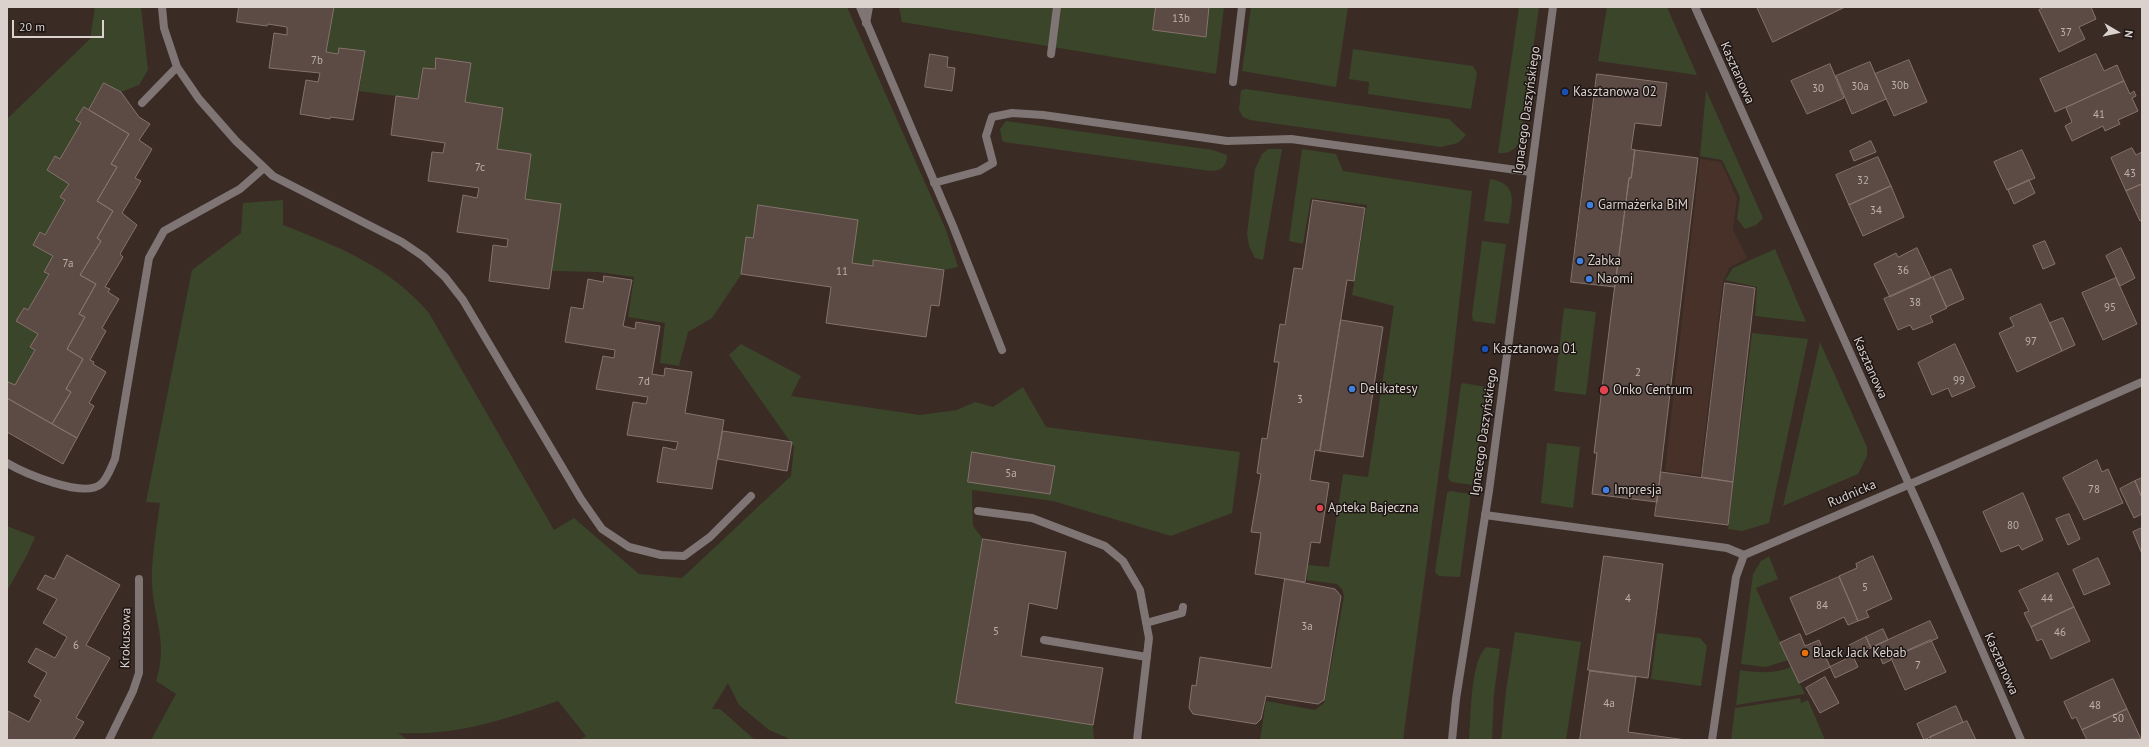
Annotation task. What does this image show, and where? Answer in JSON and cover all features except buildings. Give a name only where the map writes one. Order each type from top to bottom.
[{"type":"street","points":[[162,7],[164,28],[177,66],[199,99],[236,141],[264,168],[273,176],[402,242],[424,257],[446,277],[463,300],[581,499],[602,529],[629,547],[661,555],[684,556],[710,537],[751,496]]},
{"type":"street","points":[[860,7],[1002,350]]},
{"type":"street","points":[[866,23],[869,7]]},
{"type":"street","points":[[1051,54],[1057,7]]},
{"type":"street","points":[[1233,82],[1242,7]]},
{"type":"street","name":"Ignacego Daszyńskiego","points":[[1452,740],[1456,699],[1485,515],[1553,7]]},
{"type":"street","name":"Kasztanowa","points":[[1694,7],[2021,740]]},
{"type":"street","points":[[142,103],[177,66]]},
{"type":"street","points":[[934,183],[979,171],[993,163],[986,136],[992,117],[1012,113],[1043,114],[1227,141],[1291,139],[1531,172]]},
{"type":"street","points":[[7,463],[51,483],[89,488],[101,485],[108,475],[115,459],[149,258],[164,231],[240,189],[264,168]]},
{"type":"street","name":"Rudnicka","points":[[1744,555],[2142,382]]},
{"type":"street","points":[[978,511],[1032,518],[1105,546],[1123,561],[1140,590],[1149,638],[1137,740]]},
{"type":"street","points":[[1485,515],[1727,548],[1744,555],[1736,577],[1712,740]]},
{"type":"street","name":"Krokusowa","points":[[109,740],[132,691],[138,673],[139,579]]},
{"type":"street","points":[[1146,623],[1182,613],[1183,607]]},
{"type":"street","points":[[1044,640],[1147,657]]},
{"type":"shaded area","points":[[1700,159],[1721,162],[1737,198],[1733,230],[1747,258],[1729,268],[1723,282],[1700,475],[1665,471]]},
{"type":"green space","points":[[95,7],[141,7],[148,70],[139,85],[121,92],[104,83],[89,110],[84,107],[76,120],[81,123],[60,159],[55,156],[47,170],[69,184],[60,197],[65,200],[45,235],[40,232],[33,244],[53,256],[45,272],[49,274],[28,310],[24,308],[16,321],[38,334],[30,347],[35,350],[15,385],[8,382],[7,385],[7,119],[90,39]]},
{"type":"green space","points":[[334,7],[847,7],[946,230],[958,267],[944,270],[873,261],[873,266],[852,263],[858,220],[758,205],[753,238],[746,237],[741,275],[712,318],[688,332],[679,366],[660,363],[665,323],[628,317],[634,277],[598,272],[552,271],[561,204],[525,199],[531,154],[497,149],[503,108],[465,102],[471,63],[436,58],[435,69],[422,68],[418,99],[359,91],[365,51],[339,48],[338,54],[326,52]]},
{"type":"green space","points":[[899,7],[1224,7],[1216,74],[902,22]]},
{"type":"green space","points":[[1251,7],[1348,7],[1336,87],[1242,71]]},
{"type":"green space","points":[[1519,7],[1539,7],[1520,141],[1511,151],[1498,153]]},
{"type":"green space","points":[[1607,7],[1667,7],[1697,75],[1598,61]]},
{"type":"green space","points":[[1353,49],[1473,66],[1477,73],[1471,109],[1368,94],[1369,82],[1349,79]]},
{"type":"green space","points":[[1246,89],[1449,119],[1466,135],[1458,143],[1441,147],[1250,120],[1243,117],[1239,110],[1241,90]]},
{"type":"green space","points":[[1706,90],[1763,218],[1756,225],[1745,229],[1737,219],[1740,197],[1722,160],[1700,156]]},
{"type":"green space","points":[[1006,121],[1213,150],[1227,155],[1227,159],[1223,168],[1210,171],[1004,142],[1002,140],[1000,129]]},
{"type":"green space","points":[[1268,149],[1282,149],[1263,260],[1255,258],[1249,246],[1247,234],[1255,169],[1262,154]]},
{"type":"green space","points":[[1302,149],[1336,154],[1343,171],[1472,191],[1446,419],[1403,740],[1260,740],[1266,701],[1315,710],[1324,703],[1344,596],[1342,589],[1337,584],[1307,580],[1308,565],[1329,567],[1343,474],[1368,477],[1394,306],[1352,295],[1367,205],[1311,198],[1303,244],[1289,241]]},
{"type":"green space","points":[[1490,179],[1499,181],[1506,185],[1510,190],[1512,201],[1509,224],[1484,221]]},
{"type":"green space","points":[[283,200],[283,225],[324,241],[380,270],[414,297],[429,313],[554,530],[574,518],[639,574],[682,578],[791,476],[794,447],[729,355],[741,344],[801,376],[791,396],[920,415],[957,410],[975,402],[993,407],[1023,387],[1046,427],[1240,452],[1232,513],[1171,536],[1053,501],[972,490],[973,526],[983,539],[956,703],[1093,725],[1094,740],[792,740],[769,730],[739,705],[728,683],[712,709],[720,709],[755,740],[580,740],[586,736],[558,701],[499,720],[460,729],[440,732],[398,733],[408,740],[151,740],[176,694],[156,681],[160,667],[161,642],[153,595],[152,564],[160,503],[146,502],[192,270],[241,233],[243,203]]},
{"type":"green space","points":[[1482,241],[1506,244],[1495,324],[1473,321],[1472,315]]},
{"type":"green space","points":[[1775,249],[1806,322],[1755,316],[1757,287],[1725,280],[1733,268]]},
{"type":"green space","points":[[1564,308],[1596,312],[1586,395],[1554,391]]},
{"type":"green space","points":[[1752,333],[1808,339],[1769,523],[1742,531],[1728,529]]},
{"type":"green space","points":[[1820,342],[1867,447],[1867,456],[1858,474],[1783,506]]},
{"type":"green space","points":[[1463,383],[1486,387],[1473,485],[1451,482],[1448,478],[1461,385]]},
{"type":"green space","points":[[1547,443],[1580,447],[1573,508],[1541,503]]},
{"type":"green space","points":[[1450,491],[1471,494],[1460,577],[1439,576],[1435,572],[1447,493]]},
{"type":"green space","points":[[7,526],[35,537],[7,591]]},
{"type":"green space","points":[[1769,556],[1778,579],[1756,588],[1788,660],[1766,667],[1741,664],[1753,574],[1761,561]]},
{"type":"green space","points":[[1515,632],[1581,642],[1566,740],[1501,740],[1506,691]]},
{"type":"green space","points":[[1657,633],[1700,638],[1707,646],[1701,686],[1651,679]]},
{"type":"green space","points":[[1486,647],[1500,649],[1494,694],[1492,740],[1469,740],[1474,677],[1481,655]]},
{"type":"green space","points":[[1791,667],[1805,694],[1736,705],[1740,670],[1766,672],[1779,671]]},
{"type":"green space","points":[[1800,698],[1801,703],[1808,700],[1825,740],[1731,740],[1735,708]]},
{"type":"place","name":"Kasztanowa 02","points":[[1565,92]]},
{"type":"place","name":"Garmażerka BiM","points":[[1590,205]]},
{"type":"place","name":"Żabka","points":[[1580,261]]},
{"type":"place","name":"Naomi","points":[[1589,279]]},
{"type":"place","name":"Kasztanowa 01","points":[[1485,349]]},
{"type":"place","name":"Delikatesy","points":[[1352,389]]},
{"type":"place","name":"Onko Centrum","points":[[1604,390]]},
{"type":"place","name":"Impresja","points":[[1606,490]]},
{"type":"place","name":"Apteka Bajeczna","points":[[1320,508]]},
{"type":"place","name":"Black Jack Kebab","points":[[1805,653]]}]
